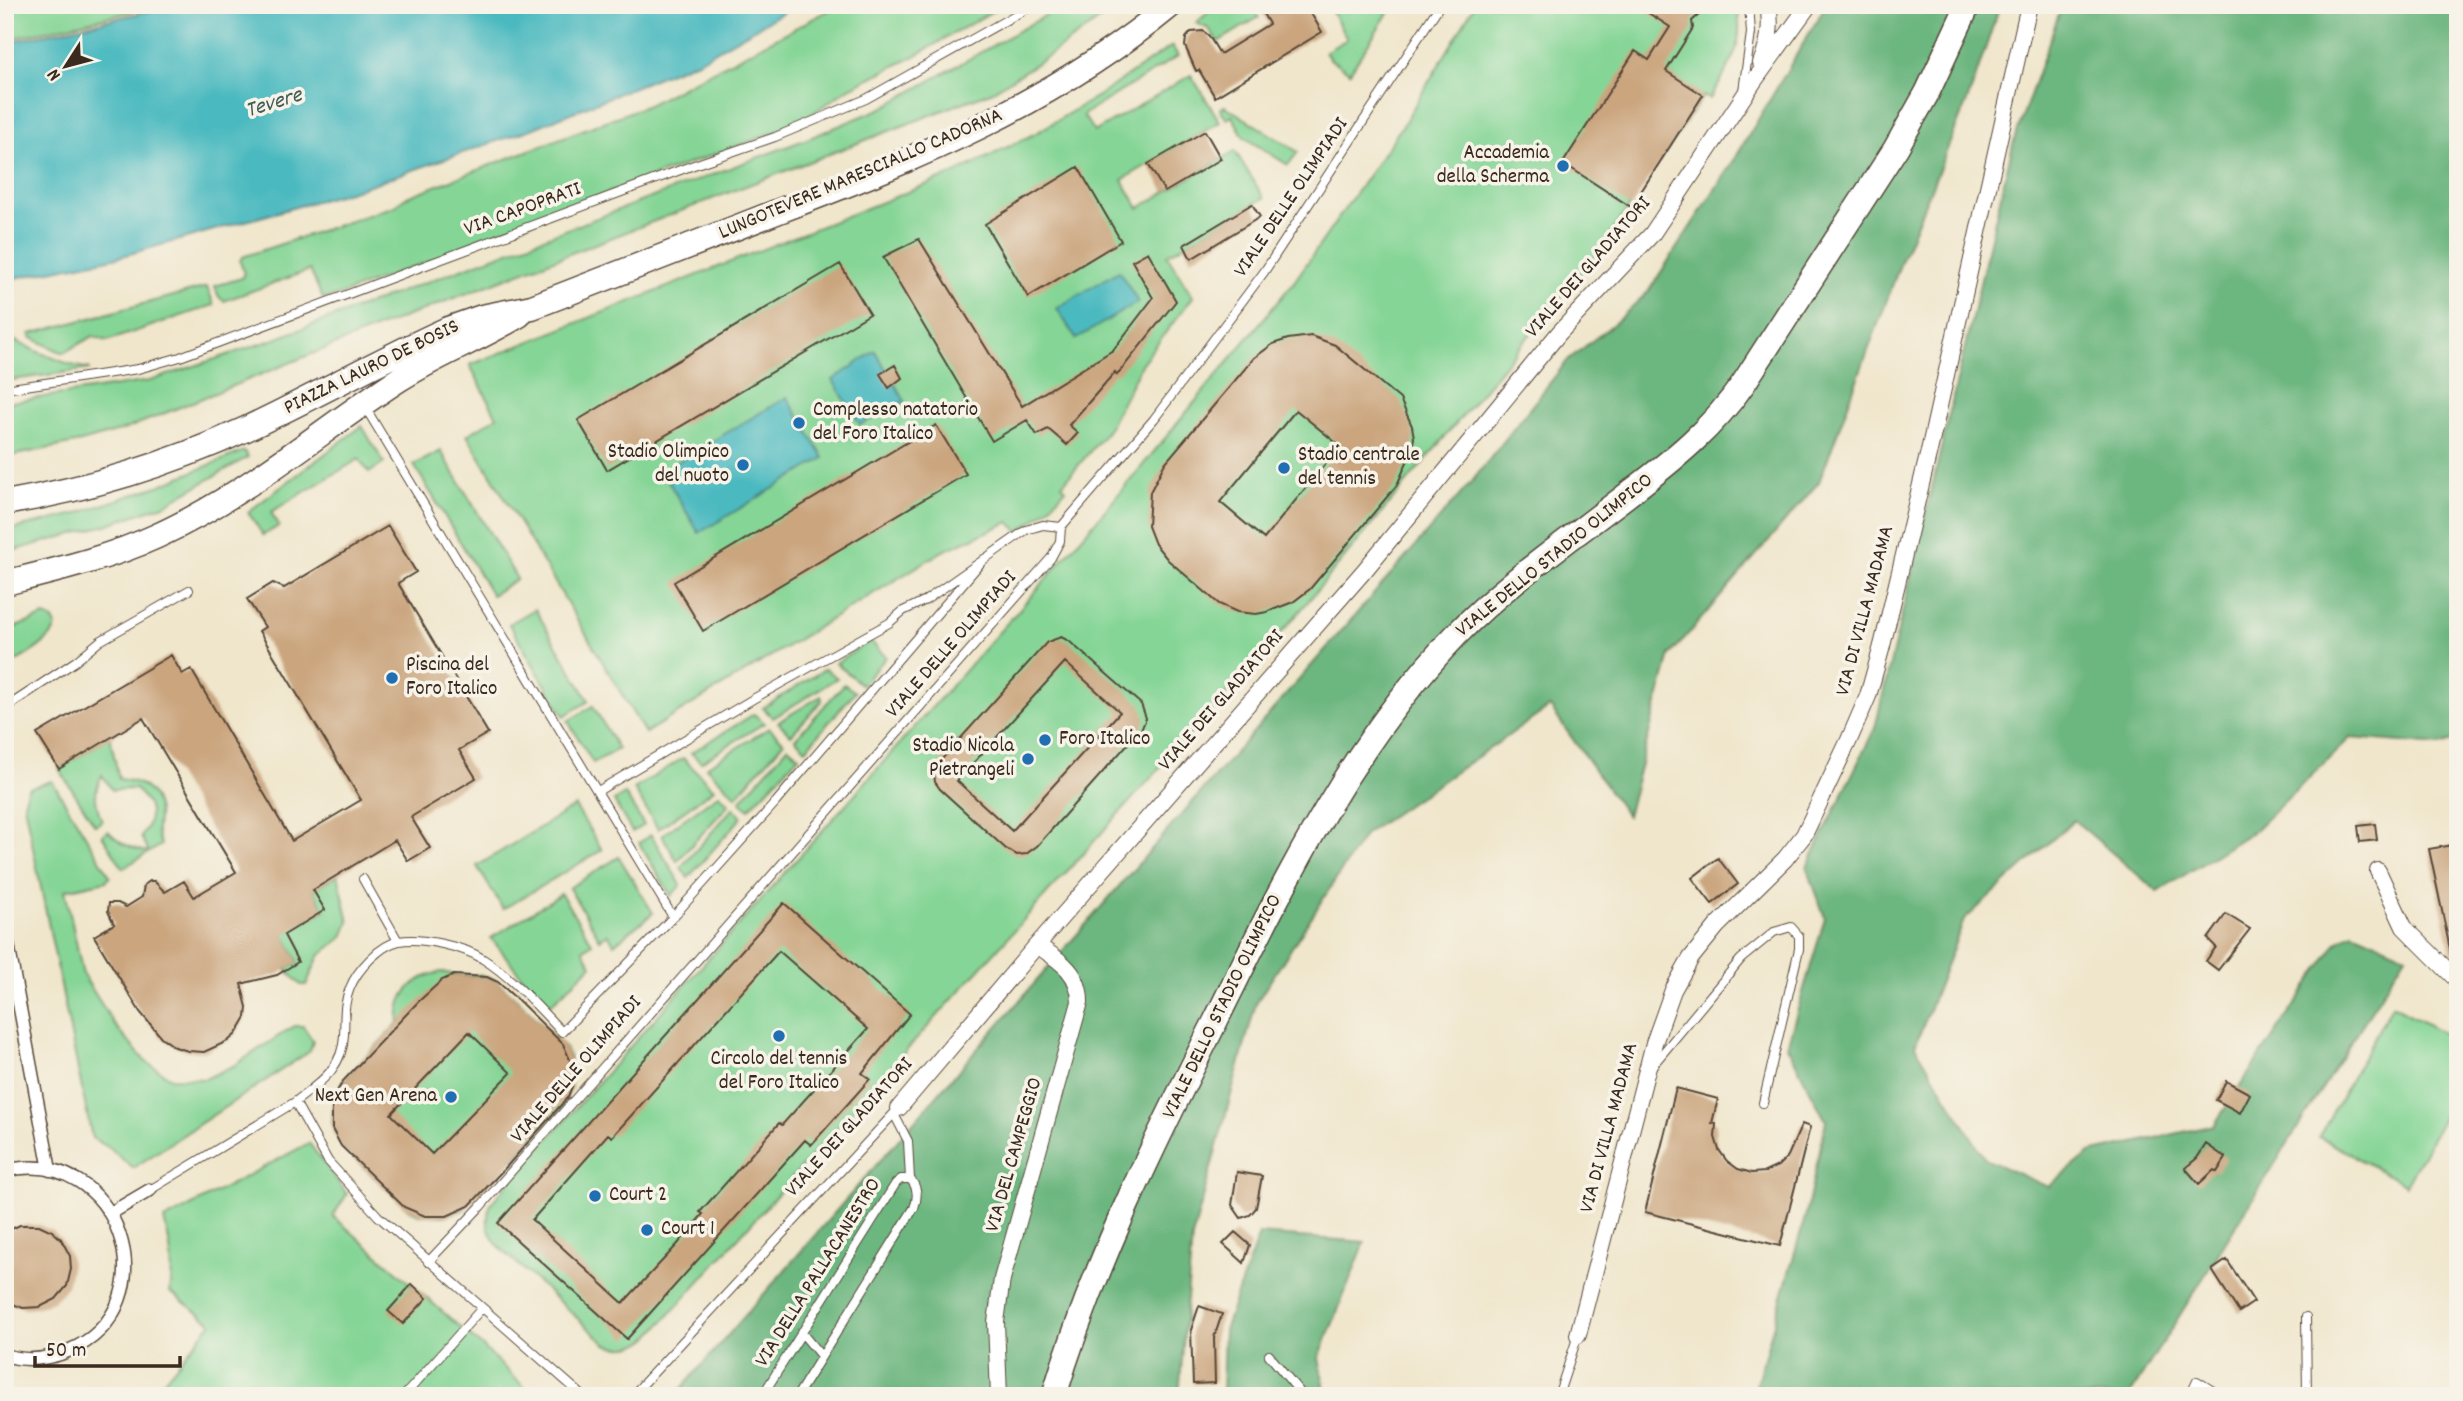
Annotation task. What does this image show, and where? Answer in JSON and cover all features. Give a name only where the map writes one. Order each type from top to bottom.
[{"type":"main road","name":"LUNGOTEVERE MARESCIALLO CADORNA","points":[[532,307],[856,182],[957,138],[1061,84],[1123,43],[1171,5]]},
{"type":"main road","name":"VIALE DELLO STADIO OLIMPICO","points":[[1054,1396],[1089,1293],[1143,1170],[1291,869],[1344,778],[1413,685],[1459,633],[1536,566],[1691,445],[1719,416],[1743,384],[1896,148],[1927,93],[1968,5]]},
{"type":"main road","name":"PIAZZA LAURO DE BOSIS","points":[[5,583],[99,558],[183,523],[263,475],[363,403],[436,358],[489,334],[532,307]]},
{"type":"main road","name":"PIAZZA LAURO DE BOSIS","points":[[5,503],[104,481],[156,464],[243,430],[448,329],[482,317],[532,307]]},
{"type":"street","points":[[1754,81],[1769,39],[1771,26],[1768,5]]},
{"type":"street","name":"VIALE DEI GLADIATORI","points":[[897,1111],[1037,945],[1364,571],[1559,333],[1648,239],[1754,81],[1809,5]]},
{"type":"street","name":"VIA DI VILLA MADAMA","points":[[1578,1335],[1662,1017],[1685,968],[1717,926],[1785,859],[1804,835],[1868,696],[1929,451],[2029,5]]},
{"type":"street","points":[[2378,872],[2404,927],[2458,981]]},
{"type":"street","points":[[5,928],[50,1170]]},
{"type":"street","name":"VIA DEL CAMPEGGIO","points":[[999,1396],[996,1322],[1002,1279],[1080,1002],[1079,988],[1073,973],[1037,945]]},
{"type":"street","points":[[5,1171],[29,1168],[50,1170],[72,1177],[91,1190],[111,1213],[118,1226],[124,1248],[125,1271],[121,1293],[111,1314],[97,1332],[79,1346],[57,1355],[35,1359],[5,1355]]},
{"type":"street","points":[[111,1213],[150,1190]]},
{"type":"lane","name":"VIA CAPOPRATI","points":[[5,389],[138,369],[180,357],[775,137],[866,99],[1033,5]]},
{"type":"lane","name":"VIALE DELLE OLIMPIADI","points":[[428,1262],[489,1198],[1051,558],[1058,547],[1061,527],[1154,418],[1264,272],[1440,5]]},
{"type":"lane","points":[[1741,101],[1751,33],[1749,5]]},
{"type":"lane","points":[[363,403],[673,917]]},
{"type":"lane","points":[[598,791],[753,699],[889,623],[903,611],[926,600],[1031,528],[1043,525],[1061,527]]},
{"type":"lane","points":[[150,1190],[323,1082],[339,1058],[345,1037],[345,1006],[351,984],[375,956],[398,941],[444,945],[480,957],[505,977],[562,1032],[673,917],[776,802],[984,559]]},
{"type":"lane","points":[[5,708],[76,661],[100,641],[189,590]]},
{"type":"lane","points":[[363,879],[398,941]]},
{"type":"lane","points":[[1646,1074],[1741,960],[1774,932],[1790,928],[1799,936],[1799,950],[1763,1103]]},
{"type":"lane","points":[[295,1101],[315,1141],[333,1167],[378,1216],[583,1396]]},
{"type":"lane","points":[[897,1111],[908,1140],[910,1179]]},
{"type":"lane","name":"VIALE DEI GLADIATORI","points":[[632,1396],[897,1111]]},
{"type":"lane","name":"VIA DELLA PALLACANESTRO","points":[[762,1396],[896,1183],[901,1179],[910,1179],[914,1182],[917,1195],[914,1208],[797,1396]]},
{"type":"lane","points":[[404,1396],[482,1308]]},
{"type":"lane","points":[[2306,1317],[2307,1396]]},
{"type":"lane","points":[[801,1332],[821,1356]]},
{"type":"lane","points":[[1558,1396],[1578,1335]]},
{"type":"lane","points":[[1269,1355],[1303,1396]]},
{"type":"lane","points":[[2190,1396],[2197,1381],[2221,1396]]},
{"type":"green space","points":[[5,5],[162,5],[5,40]]},
{"type":"green space","points":[[839,5],[1003,5],[913,57],[851,87],[804,119],[340,295],[323,299],[310,270],[224,301],[218,295],[215,286],[242,278],[242,257],[395,206],[404,198],[648,105]]},
{"type":"green space","points":[[1064,5],[1120,5],[1053,53],[993,91],[379,327],[123,430],[81,442],[5,457],[5,425],[8,424],[10,402],[150,381],[275,339],[807,139],[882,108]]},
{"type":"green space","points":[[1217,5],[1251,5],[1259,17],[1218,42],[1209,29],[1196,23]]},
{"type":"green space","points":[[1339,5],[1393,5],[1350,72],[1330,59],[1325,52],[1347,39],[1331,10]]},
{"type":"green space","name":"Foro Italico","points":[[1475,5],[1737,5],[1739,33],[1734,55],[1710,99],[1703,96],[1601,249],[1290,623],[652,1334],[630,1346],[606,1344],[499,1247],[488,1226],[491,1203],[1041,585],[1294,282],[1403,125]]},
{"type":"green space","points":[[1826,5],[2000,5],[1971,91],[1901,262],[1819,482],[1670,655],[1627,816],[1550,707],[1365,834],[1256,1003],[1192,1238],[1179,1396],[675,1396],[1473,480],[1568,360],[1616,322],[1648,292],[1736,157]]},
{"type":"green space","points":[[2062,5],[2458,5],[2458,739],[2441,745],[2350,738],[2256,829],[2158,892],[2074,820],[1964,920],[1915,1046],[1985,1159],[2048,1187],[2090,1153],[2214,1125],[2337,942],[2353,932],[2406,955],[2129,1396],[1753,1396],[1806,1214],[1826,1121],[1787,1046],[1825,918],[1807,867],[1875,728],[2013,144]]},
{"type":"green space","name":"Complesso natatorio del Foro Italico","points":[[1172,46],[1178,56],[1083,115],[1094,132],[1191,75],[1220,122],[1122,180],[1139,208],[1235,151],[1264,198],[1167,255],[1193,297],[1142,363],[1108,430],[1062,485],[1066,489],[1048,509],[1019,532],[1009,522],[943,551],[645,733],[467,435],[497,417],[470,365],[958,172],[1034,134],[1098,96]]},
{"type":"green space","points":[[1225,106],[1298,152],[1288,165],[1244,137],[1232,116],[1227,119],[1220,109]]},
{"type":"green space","points":[[207,287],[214,305],[107,341],[93,336],[63,353],[30,337],[30,334]]},
{"type":"green space","points":[[5,336],[71,365],[90,369],[5,381]]},
{"type":"green space","points":[[362,426],[384,463],[369,473],[359,459],[271,512],[279,526],[263,535],[248,512]]},
{"type":"green space","points":[[244,451],[248,457],[164,505],[106,525],[5,553],[5,531],[76,514],[158,486]]},
{"type":"green space","points":[[441,451],[517,579],[492,595],[414,465]]},
{"type":"green space","points":[[535,609],[589,701],[564,716],[509,624]]},
{"type":"green space","points":[[45,616],[54,621],[55,628],[51,636],[32,652],[5,667],[5,631]]},
{"type":"green space","points":[[870,641],[886,657],[862,685],[836,663]]},
{"type":"green space","points":[[825,669],[837,678],[773,718],[763,708]]},
{"type":"green space","points":[[844,684],[855,692],[806,749],[795,739]]},
{"type":"green space","points":[[821,696],[822,701],[791,735],[778,722]]},
{"type":"green space","points":[[593,706],[618,749],[593,763],[568,721]]},
{"type":"green space","points":[[754,714],[764,723],[701,762],[691,753]]},
{"type":"green space","points":[[769,728],[784,742],[736,796],[706,767]]},
{"type":"green space","points":[[110,737],[119,779],[140,784],[150,792],[158,812],[157,830],[161,845],[123,868],[102,835],[108,831],[127,845],[149,852],[141,837],[150,817],[146,800],[135,789],[112,790],[102,775],[96,798],[102,821],[95,825],[59,769]]},
{"type":"green space","points":[[788,747],[799,756],[749,809],[740,801]]},
{"type":"green space","points":[[683,758],[714,789],[658,829],[634,789]]},
{"type":"green space","points":[[52,781],[110,876],[106,881],[65,890],[83,975],[116,1027],[145,1061],[171,1078],[205,1079],[235,1065],[294,1026],[303,1026],[313,1041],[310,1051],[133,1168],[108,1147],[92,1138],[24,804],[28,788]]},
{"type":"green space","points":[[625,794],[644,825],[632,832],[614,801]]},
{"type":"green space","points":[[719,794],[729,804],[677,861],[662,835]]},
{"type":"green space","points":[[575,806],[602,850],[503,909],[477,866]]},
{"type":"green space","points":[[733,808],[742,817],[688,878],[681,867]]},
{"type":"green space","points":[[651,835],[681,885],[671,896],[639,843]]},
{"type":"green space","points":[[619,857],[653,913],[614,944],[608,934],[600,939],[569,888]]},
{"type":"green space","points":[[338,875],[349,922],[343,937],[319,956],[306,985],[301,985],[286,970],[298,962],[283,933],[325,910],[313,890]]},
{"type":"green space","points":[[561,894],[592,943],[583,950],[592,965],[547,1008],[491,938]]},
{"type":"green space","name":"Next Gen Arena","points":[[441,972],[481,975],[495,980],[520,1002],[564,1046],[570,1059],[571,1088],[562,1109],[463,1210],[444,1216],[421,1215],[408,1209],[343,1148],[332,1124],[333,1099],[344,1080],[399,1022],[401,1003],[409,988],[423,978]]},
{"type":"green space","points":[[2392,1005],[2458,1041],[2458,1091],[2406,1185],[2319,1137]]},
{"type":"green space","points":[[309,1143],[347,1194],[333,1216],[484,1348],[533,1396],[151,1396],[212,1323],[170,1292],[171,1256],[164,1220]]},
{"type":"green space","points":[[1259,1234],[1365,1242],[1319,1358],[1326,1396],[1222,1396],[1224,1330]]},
{"type":"water","name":"Tevere","points":[[177,5],[796,5],[700,60],[529,130],[352,191],[119,257],[5,280],[5,43]]},
{"type":"water","points":[[1119,271],[1138,302],[1076,339],[1057,308]]},
{"type":"water","points":[[875,351],[905,401],[860,425],[833,380]]},
{"type":"water","name":"Stadio Olimpico del nuoto","points":[[787,397],[824,458],[699,533],[662,471]]},
{"type":"building","points":[[1258,5],[1306,5],[1322,32],[1215,97],[1199,70],[1196,71],[1185,46],[1186,38],[1191,32],[1203,31],[1220,54],[1269,24]]},
{"type":"building","points":[[1636,5],[1710,5],[1692,21],[1693,28],[1666,71],[1703,95],[1631,207],[1563,163],[1635,51],[1649,60],[1670,27]]},
{"type":"building","points":[[1205,131],[1221,159],[1165,192],[1148,164]]},
{"type":"building","points":[[1078,167],[1121,241],[1028,297],[985,224]]},
{"type":"building","points":[[1252,204],[1260,217],[1191,259],[1184,245]]},
{"type":"building","points":[[919,239],[1022,406],[1113,350],[1153,298],[1132,261],[1148,252],[1176,301],[1117,375],[1115,372],[1069,425],[1078,433],[1067,445],[1048,429],[1037,435],[1027,420],[992,441],[883,257]]},
{"type":"building","points":[[840,264],[870,314],[607,470],[578,420]]},
{"type":"building","name":"Stadio centrale del tennis","points":[[1311,336],[1335,345],[1400,399],[1412,426],[1414,438],[1411,453],[1397,485],[1310,589],[1293,602],[1267,612],[1237,612],[1219,604],[1168,560],[1155,544],[1148,526],[1150,492],[1165,463],[1254,358],[1273,344]],"holes":[[[1296,410],[1340,446],[1264,539],[1220,502]]]},
{"type":"building","points":[[895,365],[902,378],[889,388],[880,374]]},
{"type":"building","points":[[936,425],[966,474],[703,631],[674,582]]},
{"type":"building","points":[[388,526],[416,572],[398,583],[488,733],[459,750],[476,778],[411,817],[430,848],[408,861],[395,840],[313,890],[325,910],[284,935],[298,962],[277,975],[241,984],[247,1007],[246,1017],[236,1034],[228,1041],[204,1052],[175,1047],[161,1037],[140,1012],[94,936],[114,924],[108,911],[109,903],[126,907],[142,897],[144,885],[150,881],[154,881],[165,892],[184,881],[194,897],[236,872],[143,718],[59,769],[37,734],[171,655],[182,674],[191,669],[292,841],[361,800],[259,631],[265,627],[247,599],[273,583],[284,588]]},
{"type":"building","points":[[1061,637],[1069,641],[1141,704],[1146,718],[1142,728],[1037,846],[1026,854],[1017,855],[1006,849],[940,789],[935,782],[934,772],[942,759],[1047,642]],"holes":[[[1065,662],[1120,712],[1012,831],[957,781]]]},
{"type":"building","points":[[2375,824],[2377,840],[2360,842],[2358,826]]},
{"type":"building","points":[[2458,844],[2458,953],[2451,954],[2429,849]]},
{"type":"building","points":[[1718,858],[1738,884],[1712,904],[1692,878]]},
{"type":"building","points":[[784,903],[910,1014],[862,1073],[870,1079],[811,1145],[805,1140],[627,1339],[498,1223]],"holes":[[[779,951],[868,1029],[782,1125],[779,1123],[700,1212],[703,1214],[677,1245],[623,1303],[532,1220],[608,1134],[612,1137]]]},
{"type":"building","points":[[2226,914],[2250,929],[2218,970],[2206,961],[2216,947],[2208,939]]},
{"type":"building","name":"Next Gen Arena","points":[[454,975],[487,977],[498,982],[563,1044],[571,1062],[572,1086],[568,1097],[469,1206],[447,1216],[425,1216],[404,1207],[341,1146],[332,1129],[332,1100],[343,1081],[442,980]],"holes":[[[469,1032],[511,1073],[432,1154],[391,1114]]]},
{"type":"building","points":[[2226,1081],[2250,1094],[2240,1113],[2216,1100]]},
{"type":"building","points":[[1676,1088],[1718,1099],[1712,1123],[1716,1124],[1715,1137],[1719,1150],[1727,1161],[1738,1169],[1752,1173],[1765,1172],[1778,1166],[1788,1156],[1802,1124],[1810,1127],[1780,1246],[1645,1212]]},
{"type":"building","points":[[2206,1144],[2226,1158],[2217,1172],[2214,1170],[2199,1184],[2185,1168],[2197,1158]]},
{"type":"building","points":[[1237,1172],[1262,1176],[1256,1208],[1250,1215],[1241,1218],[1232,1205]]},
{"type":"building","points":[[20,1225],[39,1225],[52,1231],[61,1239],[70,1256],[71,1269],[67,1286],[56,1299],[40,1307],[23,1308],[5,1301],[5,1232]]},
{"type":"building","points":[[1235,1232],[1250,1245],[1244,1263],[1223,1244]]},
{"type":"building","points":[[2227,1260],[2254,1302],[2239,1312],[2212,1270]]},
{"type":"building","points":[[412,1284],[427,1298],[403,1324],[388,1311]]},
{"type":"building","points":[[1199,1306],[1222,1314],[1214,1338],[1215,1383],[1193,1384],[1191,1330]]},
{"type":"place","name":"Accademia della Scherma","points":[[1563,166]]},
{"type":"place","name":"Complesso natatorio del Foro Italico","points":[[799,423]]},
{"type":"place","name":"Stadio Olimpico del nuoto","points":[[743,465]]},
{"type":"place","name":"Stadio centrale del tennis","points":[[1284,468]]},
{"type":"place","name":"Piscina del Foro Italico","points":[[392,678]]},
{"type":"place","name":"Foro Italico","points":[[1045,740]]},
{"type":"place","name":"Stadio Nicola Pietrangeli","points":[[1028,759]]},
{"type":"place","name":"Circolo del tennis del Foro Italico","points":[[779,1036]]},
{"type":"place","name":"Next Gen Arena","points":[[451,1097]]},
{"type":"place","name":"Court 2","points":[[595,1196]]},
{"type":"place","name":"Court 1","points":[[647,1230]]}]
